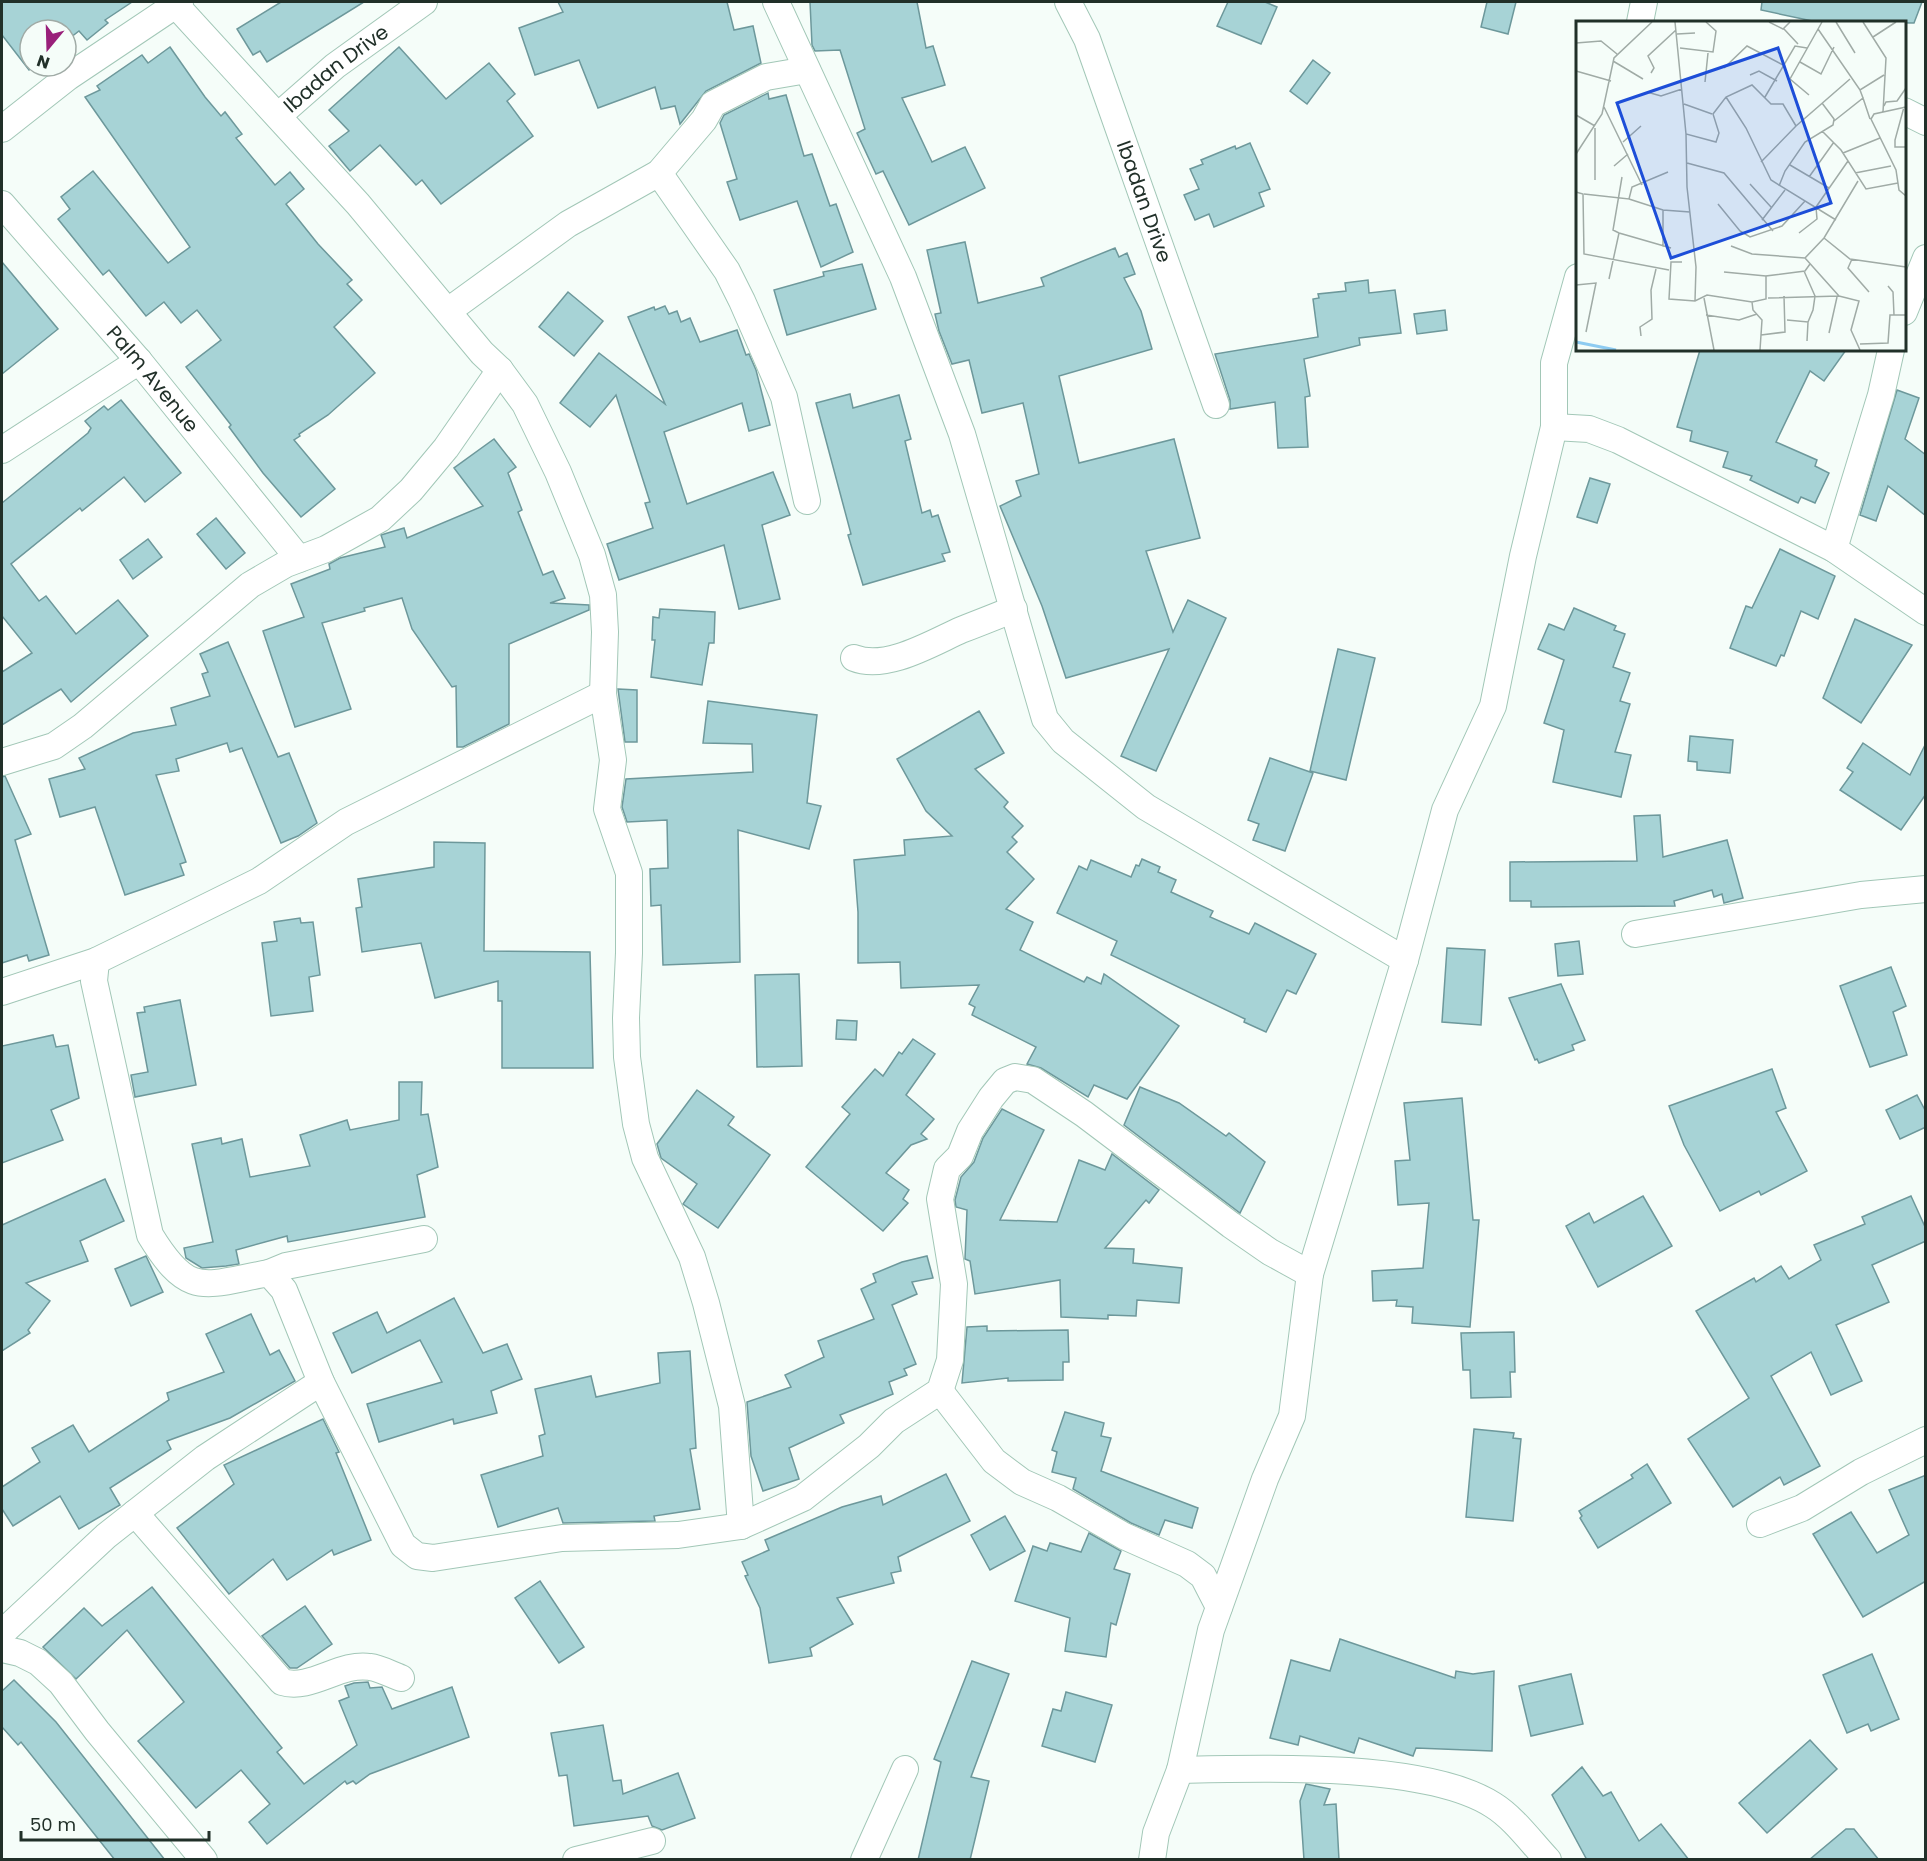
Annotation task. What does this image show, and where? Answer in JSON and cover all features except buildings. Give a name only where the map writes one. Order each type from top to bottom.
[{"type":"street","points":[[2,129],[68,77],[176,2],[358,204],[500,370],[525,404],[558,472],[592,555],[603,604],[603,694],[613,760],[607,809],[629,873],[627,1058],[636,1124],[645,1158],[692,1257],[706,1303],[732,1406],[741,1526]]},
{"type":"street","name":"Ibadan Drive","points":[[278,116],[335,66],[424,2]]},
{"type":"street","points":[[776,2],[903,277],[962,434],[1045,719],[1064,741],[1146,807],[1405,960]]},
{"type":"street","name":"Ibadan Drive","points":[[1068,2],[1087,39],[1216,405]]},
{"type":"street","points":[[1640,21],[1644,2]]},
{"type":"street","points":[[448,311],[568,224],[659,173],[704,120],[713,104],[766,77],[807,70]]},
{"type":"street","points":[[1906,112],[1926,122]]},
{"type":"street","points":[[659,173],[727,271],[742,301],[784,397],[807,501]]},
{"type":"street","name":"Palm Avenue","points":[[2,204],[139,361],[299,559]]},
{"type":"street","points":[[1906,309],[1926,258]]},
{"type":"street","points":[[1152,1860],[1156,1833],[1180,1770],[1211,1630],[1292,1416],[1310,1274],[1405,960],[1445,810],[1493,706],[1523,556],[1554,427],[1554,363],[1576,284]]},
{"type":"street","points":[[1834,549],[1881,394],[1891,351]]},
{"type":"street","points":[[2,450],[139,361]]},
{"type":"street","points":[[2,762],[54,746],[83,726],[250,585],[299,559],[326,549],[380,519],[411,490],[446,448],[500,370]]},
{"type":"street","points":[[1554,427],[1589,429],[1618,440],[1834,549],[1926,612]]},
{"type":"street","points":[[854,658],[861,661],[891,659],[926,648],[961,630],[1014,609]]},
{"type":"street","points":[[2,992],[96,961],[259,881],[346,822],[603,694]]},
{"type":"street","points":[[1635,934],[1861,895],[1926,890]]},
{"type":"street","points":[[96,961],[94,981],[150,1235],[169,1266],[186,1280],[215,1284],[286,1266],[424,1239]]},
{"type":"street","points":[[269,1272],[284,1290],[321,1382],[403,1545],[417,1556],[433,1558],[562,1538],[678,1535],[741,1526],[803,1498],[869,1446],[894,1421],[940,1391],[950,1360],[954,1284],[940,1199],[947,1169],[960,1156],[970,1131],[991,1098],[1005,1081],[1016,1077],[1033,1080],[1084,1114],[1251,1239],[1310,1274]]},
{"type":"street","points":[[2,1633],[106,1536],[135,1513],[205,1458],[321,1382]]},
{"type":"street","points":[[940,1391],[994,1461],[1022,1482],[1058,1498],[1124,1536],[1187,1564],[1203,1576],[1219,1607]]},
{"type":"street","points":[[1760,1524],[1802,1508],[1862,1472],[1926,1440]]},
{"type":"street","points":[[135,1513],[282,1682],[291,1685],[348,1669],[369,1666],[401,1678]]},
{"type":"street","points":[[2,1649],[20,1653],[38,1662],[62,1683],[97,1731],[204,1860]]},
{"type":"street","points":[[864,1860],[905,1769]]},
{"type":"street","points":[[1180,1770],[1340,1771],[1430,1782],[1468,1793],[1495,1806],[1548,1860]]},
{"type":"street","points":[[576,1860],[590,1854],[652,1841]]}]
